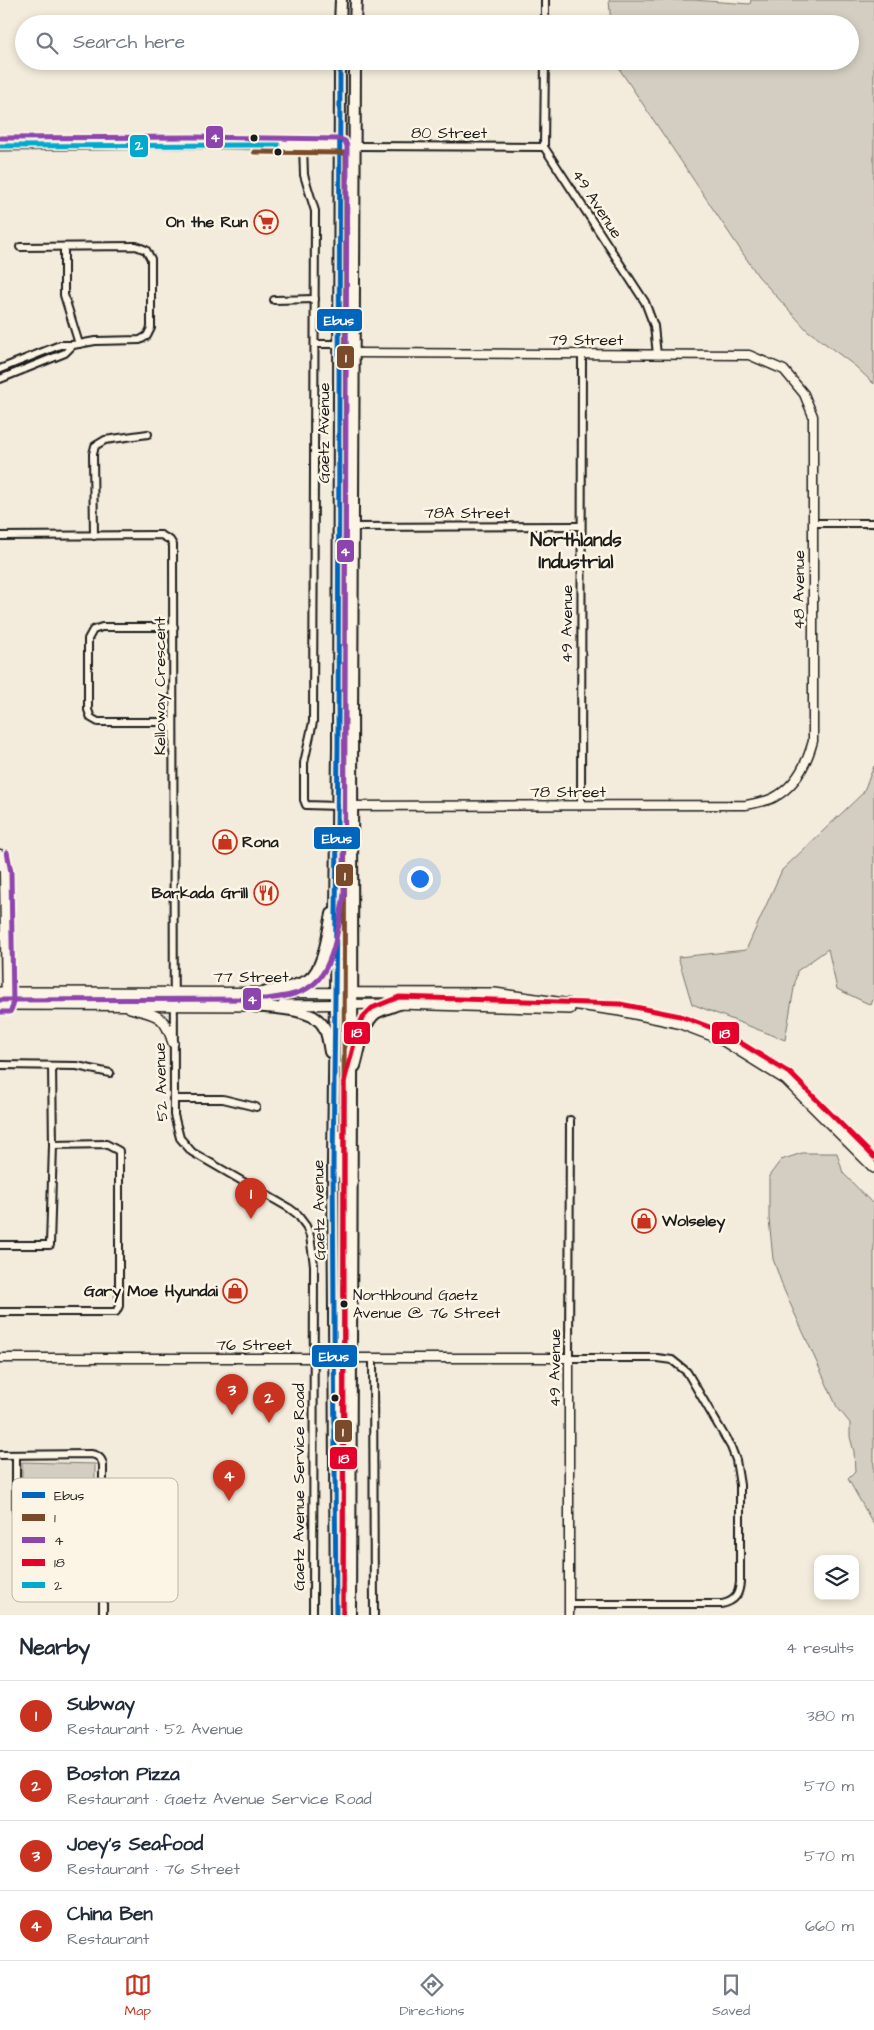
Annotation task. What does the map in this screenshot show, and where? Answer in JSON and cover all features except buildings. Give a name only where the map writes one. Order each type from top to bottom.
[{"type":"main road","points":[[340,15],[341,0]]},
{"type":"main road","points":[[355,15],[356,0]]},
{"type":"main road","name":"Gaetz Avenue","points":[[336,1615],[334,1077],[338,806],[340,70]]},
{"type":"main road","name":"Gaetz Avenue","points":[[350,1615],[352,1005],[349,992],[354,527],[355,70]]},
{"type":"main road","points":[[266,992],[302,983],[314,975],[320,966],[337,894]]},
{"type":"main road","points":[[337,894],[349,992]]},
{"type":"main road","name":"77 Street","points":[[2,993],[174,991],[496,992],[620,1011],[678,1023],[720,1039],[735,1048],[786,1080],[874,1168]]},
{"type":"main road","points":[[351,1082],[369,1021],[376,1014],[399,1004]]},
{"type":"main road","name":"77 Street","points":[[3,1005],[254,1006],[399,1004],[620,1011]]},
{"type":"main road","points":[[120,1006],[160,1017],[168,1027],[173,1042]]},
{"type":"main road","points":[[254,1006],[308,1014],[321,1022],[327,1036],[334,1077]]},
{"type":"main road","points":[[334,1123],[342,1154],[343,1176],[345,1180],[352,1181]]},
{"type":"street","points":[[545,0],[545,15]]},
{"type":"street","points":[[544,147],[545,70]]},
{"type":"street","name":"Gaetz Avenue","points":[[303,145],[304,175],[314,206],[315,222],[313,722],[304,763],[304,800],[306,805],[338,806]]},
{"type":"street","points":[[0,146],[354,146]]},
{"type":"street","name":"80 Street","points":[[354,146],[544,147]]},
{"type":"street","name":"49 Avenue","points":[[544,147],[645,302],[654,326],[656,354]]},
{"type":"street","points":[[0,369],[60,344],[76,345],[95,341],[140,340],[147,336],[151,328],[151,259],[146,250],[136,246],[20,247]]},
{"type":"street","points":[[64,247],[64,295],[76,345]]},
{"type":"street","points":[[274,300],[315,299]]},
{"type":"street","points":[[315,344],[339,344]]},
{"type":"street","points":[[0,379],[65,353],[76,345]]},
{"type":"street","name":"79 Street","points":[[353,353],[749,355],[784,370],[804,394]]},
{"type":"street","name":"49 Avenue","points":[[580,805],[582,353]]},
{"type":"street","name":"48 Avenue","points":[[792,783],[808,758],[813,741],[813,416],[804,394]]},
{"type":"street","points":[[94,536],[93,454],[96,446],[98,443],[106,440],[148,434]]},
{"type":"street","points":[[813,523],[874,523]]},
{"type":"street","name":"78A Street","points":[[354,527],[581,526]]},
{"type":"street","name":"Kelloway Crescent","points":[[0,536],[161,535],[170,540],[174,552],[174,1005]]},
{"type":"street","points":[[173,722],[98,722],[91,718],[88,710],[88,639],[92,630],[102,627],[174,627]]},
{"type":"street","name":"78 Street","points":[[338,806],[746,805],[773,798],[792,783]]},
{"type":"street","points":[[0,854],[4,872],[3,1005]]},
{"type":"street","name":"52 Avenue","points":[[174,1005],[174,1115],[180,1138],[192,1152],[289,1208],[306,1226],[314,1255],[313,1359]]},
{"type":"street","points":[[0,1065],[77,1066],[110,1073]]},
{"type":"street","points":[[0,1246],[50,1245],[53,1145],[52,1066]]},
{"type":"street","points":[[174,1099],[223,1099],[256,1107]]},
{"type":"street","name":"49 Avenue","points":[[568,1615],[570,1120]]},
{"type":"street","points":[[0,1312],[116,1312],[119,1306],[119,1151],[106,1144],[53,1145]]},
{"type":"street","name":"76 Street","points":[[0,1358],[569,1358]]},
{"type":"street","points":[[569,1358],[657,1358],[672,1360],[690,1376],[734,1453],[740,1477],[740,1588],[734,1600],[722,1604],[569,1604]]},
{"type":"street","name":"Gaetz Avenue Service Road","points":[[313,1359],[313,1615]]},
{"type":"street","points":[[373,1359],[374,1615]]},
{"type":"street","points":[[0,1455],[91,1454],[97,1456],[103,1465],[103,1478]]},
{"type":"street","points":[[16,1455],[16,1478]]},
{"type":"street","points":[[103,1602],[103,1615]]},
{"type":"shaded area","points":[[609,0],[693,0],[750,4],[751,0],[874,0],[874,384],[855,366],[807,330],[758,276],[620,70],[859,70],[859,15],[610,15]]},
{"type":"shaded area","points":[[874,766],[874,997],[871,1005],[837,989],[828,949],[797,971],[785,1040],[692,1004],[678,957],[746,950],[782,870],[863,793]]},
{"type":"shaded area","points":[[802,1153],[837,1153],[843,1173],[874,1205],[874,1525],[848,1479],[855,1472],[850,1423],[837,1407],[784,1290],[773,1259],[769,1219],[769,1176],[781,1160]]},
{"type":"shaded area","points":[[22,1462],[95,1464],[95,1478],[22,1478]]},
{"type":"transit line","name":"Ebus","points":[[336,1615],[333,1163],[338,746],[340,70]]},
{"type":"transit line","name":"4","points":[[0,138],[194,137],[340,139],[345,141],[347,146],[344,894],[338,931],[330,957],[319,979],[311,986],[295,994],[267,999],[0,1000]]},
{"type":"transit line","name":"2","points":[[0,146],[278,145]]},
{"type":"transit line","name":"1","points":[[254,152],[346,153],[343,1615]]},
{"type":"transit line","name":"4","points":[[0,1012],[10,1012],[13,1006],[11,872],[7,852]]},
{"type":"transit line","name":"18","points":[[343,1615],[344,1082],[359,1025],[363,1017],[372,1008],[399,997],[620,1004],[680,1016],[723,1032],[791,1074],[874,1157]]},
{"type":"place","name":"On the Run","points":[[266,222]]},
{"type":"place","name":"Rona","points":[[225,842]]},
{"type":"place","name":"Barkada Grill","points":[[266,893]]},
{"type":"place","name":"Subway","points":[[251,1219]]},
{"type":"place","name":"Wolseley","points":[[644,1221]]},
{"type":"place","name":"Gary Moe Hyundai","points":[[235,1291]]},
{"type":"place","name":"Northbound Gaetz Avenue @ 76 Street","points":[[344,1304]]},
{"type":"place","name":"Joey's Seafood","points":[[232,1415]]},
{"type":"place","name":"Boston Pizza","points":[[269,1423]]},
{"type":"place","name":"China Ben","points":[[229,1501]]},
{"type":"district","name":"Northlands Industrial","points":[[576,551]]}]
